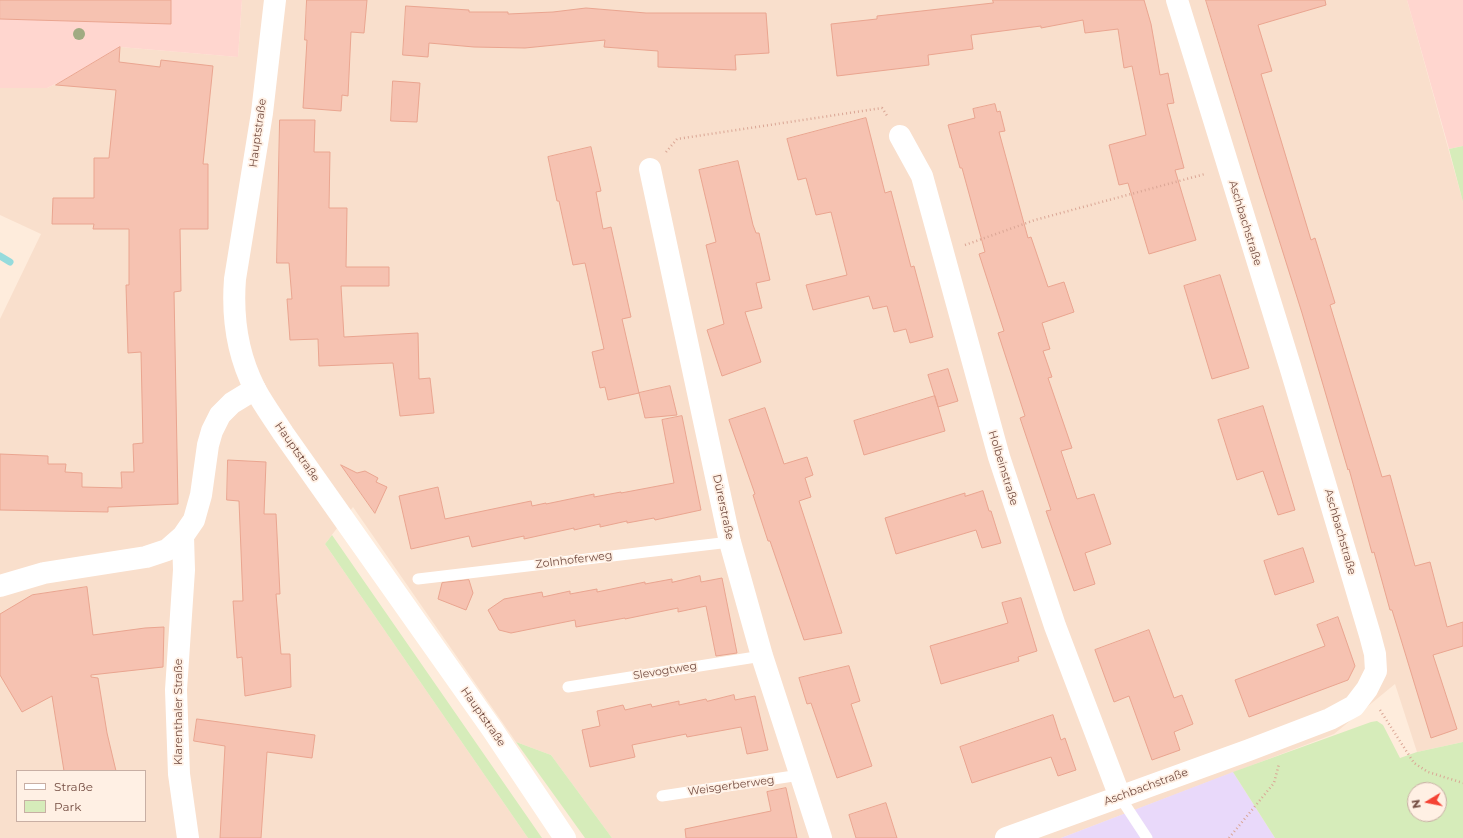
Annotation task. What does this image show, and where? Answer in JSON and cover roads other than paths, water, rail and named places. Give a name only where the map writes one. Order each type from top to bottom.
[{"type":"street","name":"Hauptstraße","points":[[275,0],[262,113],[239,255],[234,296],[236,335],[240,351],[255,389],[283,433],[483,716],[565,838]]},
{"type":"street","name":"Aschbachstraße","points":[[1006,838],[1330,719],[1354,706],[1367,689],[1376,671],[1375,654],[1370,635],[1290,366],[1177,0]]},
{"type":"street","name":"Holbeinstraße","points":[[900,136],[922,176],[999,457],[1055,626],[1120,797]]},
{"type":"street","name":"Dürerstraße","points":[[650,169],[730,542],[762,656],[821,838]]},
{"type":"street","points":[[0,586],[44,573],[146,558],[167,550],[183,536],[194,520],[201,495],[208,445],[220,415],[232,403],[255,389]]},
{"type":"street","name":"Klarenthaler Straße","points":[[183,536],[184,570],[176,690],[179,774],[188,838]]},
{"type":"lane","name":"Zolnhoferweg","points":[[418,579],[730,542]]},
{"type":"lane","name":"Slevogtweg","points":[[568,687],[762,656]]},
{"type":"lane","name":"Weisgerberweg","points":[[662,796],[800,775]]},
{"type":"lane","points":[[1120,797],[1147,838]]},
{"type":"waterway","points":[[0,256],[10,262]]}]
